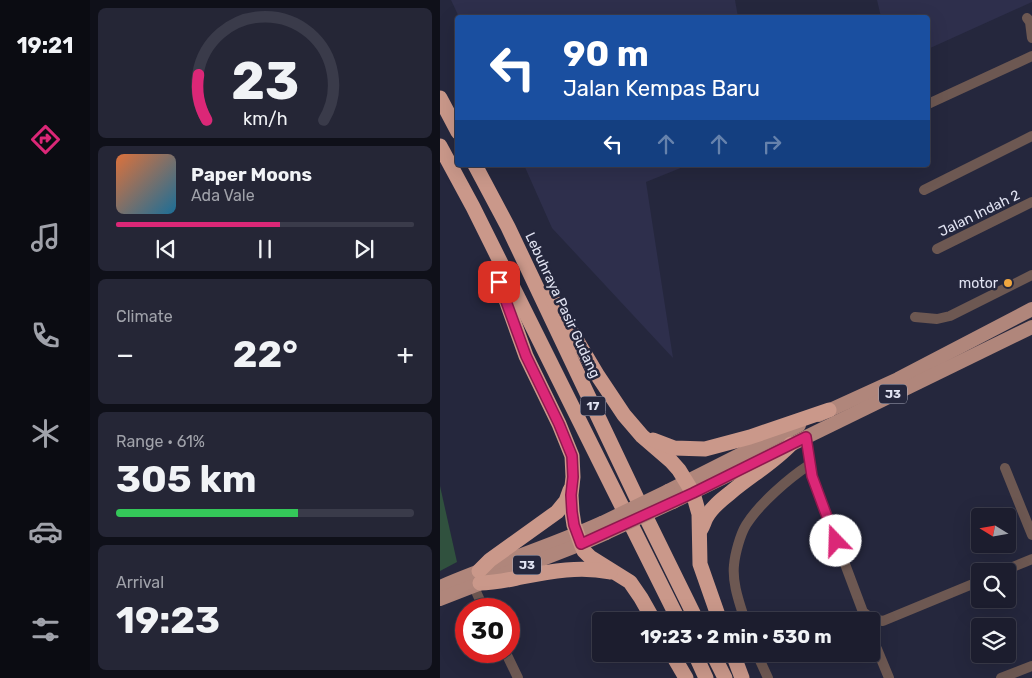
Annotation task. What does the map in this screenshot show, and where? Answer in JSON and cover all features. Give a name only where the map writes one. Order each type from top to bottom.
[{"type":"highway","points":[[440,98],[455,126]]},
{"type":"highway","name":"17","points":[[440,146],[674,612]]},
{"type":"highway","name":"Lebuhraya Pasir Gudang","points":[[476,167],[508,227],[641,507],[694,612]]},
{"type":"highway","points":[[472,207],[526,356],[559,424],[572,456],[573,477],[571,495],[574,525],[584,551],[590,557],[630,582],[649,612]]},
{"type":"highway","points":[[508,227],[598,376],[624,415],[642,436],[671,460],[690,488],[699,514],[700,564],[717,612]]},
{"type":"highway","points":[[642,436],[674,448],[705,449],[750,437],[828,410]]},
{"type":"highway","points":[[700,531],[706,518],[721,500],[781,455],[791,444]]},
{"type":"highway","points":[[573,477],[566,501],[557,512],[490,560],[477,580],[493,583],[559,571],[598,570],[619,574]]},
{"type":"highway","points":[[677,662],[686,678]]},
{"type":"highway","points":[[699,662],[706,678]]},
{"type":"highway","points":[[717,662],[725,678]]},
{"type":"highway","points":[[736,662],[742,678]]},
{"type":"main road","name":"J3","points":[[690,488],[828,410],[898,379],[1032,309]]},
{"type":"main road","name":"J3","points":[[440,599],[477,580],[579,539],[791,444],[1032,327]]},
{"type":"main road","name":"J3","points":[[440,588],[477,580]]},
{"type":"street","points":[[1027,18],[1030,22],[1032,38]]},
{"type":"street","points":[[930,103],[1032,56]]},
{"type":"street","points":[[924,190],[1032,136]]},
{"type":"street","name":"Jalan Indah 2","points":[[937,249],[1032,202]]},
{"type":"street","points":[[915,317],[937,319],[950,316],[1032,275]]},
{"type":"street","points":[[806,437],[809,465],[816,487],[863,612],[872,619],[883,621],[971,585]]},
{"type":"street","points":[[742,612],[733,566],[736,550],[745,527],[758,509],[796,473],[809,465]]},
{"type":"street","points":[[1005,468],[1032,535]]},
{"type":"street","points":[[1016,566],[1032,559]]},
{"type":"street","points":[[477,580],[481,598]]},
{"type":"street","points":[[880,656],[889,678]]},
{"type":"street","points":[[761,662],[768,678]]},
{"type":"street","points":[[511,663],[518,678]]},
{"type":"street","points":[[1001,678],[1032,666]]},
{"type":"shaded area","points":[[451,0],[735,0],[738,15],[458,15]]},
{"type":"shaded area","points":[[877,0],[1032,0],[1032,2],[930,48],[930,15],[881,15]]},
{"type":"shaded area","points":[[525,167],[683,167],[646,182],[673,358],[552,228]]},
{"type":"green space","points":[[440,486],[457,562],[440,571]]},
{"type":"place","name":"motor","points":[[1008,283]]},
{"type":"route","points":[[499,282],[526,356],[559,424],[572,456],[572,512],[574,525],[581,544],[693,493],[806,437],[812,476],[836,541]]}]
